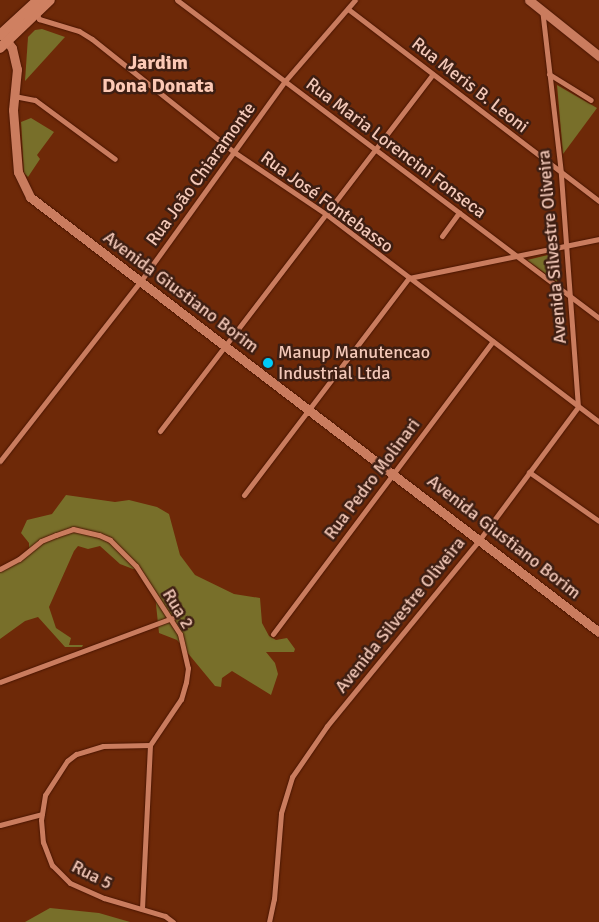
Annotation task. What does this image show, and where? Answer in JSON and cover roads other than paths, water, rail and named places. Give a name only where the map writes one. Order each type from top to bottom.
[{"type":"main road","points":[[2,40],[38,0]]},
{"type":"main road","points":[[2,40],[36,14],[50,0]]},
{"type":"main road","points":[[529,0],[599,56]]},
{"type":"main road","name":"Avenida Giustiano Borim","points":[[2,40],[17,68],[14,96],[18,172],[30,197],[393,472],[585,619],[599,632]]},
{"type":"street","points":[[36,14],[38,0]]},
{"type":"street","name":"Rua Maria Lorencini Fonseca","points":[[177,0],[599,318]]},
{"type":"street","name":"Rua João Chiaramonte","points":[[0,461],[140,282],[285,82],[355,0]]},
{"type":"street","name":"Rua Meris B. Leoni","points":[[348,9],[599,201]]},
{"type":"street","name":"Avenida Silvestre Oliveira","points":[[269,922],[274,899],[281,813],[292,777],[327,726],[480,539],[578,407],[561,173],[542,10]]},
{"type":"street","name":"Rua José Fontebasso","points":[[36,14],[39,19],[80,31],[92,39],[234,152],[326,214],[599,422]]},
{"type":"street","points":[[160,431],[433,74]]},
{"type":"street","points":[[549,74],[591,100]]},
{"type":"street","points":[[14,96],[35,100],[115,159]]},
{"type":"street","points":[[442,236],[459,214]]},
{"type":"street","points":[[244,495],[409,278],[599,239]]},
{"type":"street","name":"Rua Pedro Molinari","points":[[274,634],[393,472],[493,341]]},
{"type":"street","points":[[529,472],[599,521]]},
{"type":"street","name":"Rua 2","points":[[0,569],[19,560],[41,541],[73,529],[99,535],[110,540],[136,566],[172,618],[184,651],[186,682],[181,699],[150,745]]},
{"type":"street","points":[[0,682],[172,618]]},
{"type":"street","points":[[142,909],[150,745]]},
{"type":"street","name":"Rua 5","points":[[150,745],[103,746],[76,754],[50,784],[42,814],[45,850],[58,873],[87,891],[142,909],[173,922]]},
{"type":"street","points":[[0,825],[42,814]]},
{"type":"place","name":"Manup Manutencao Industrial Ltda","points":[[268,363]]},
{"type":"district","name":"Jardim Dona Donata","points":[[158,74]]}]
